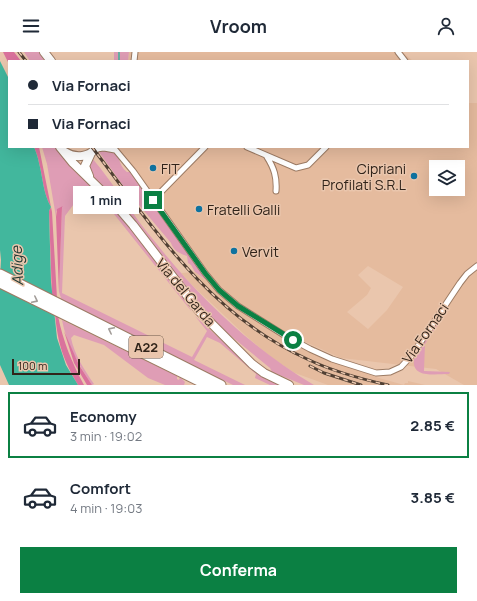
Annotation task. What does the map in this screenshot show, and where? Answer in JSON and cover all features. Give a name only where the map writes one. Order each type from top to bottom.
[{"type":"highway","name":"A22","points":[[0,274],[221,385]]},
{"type":"highway","name":"A22","points":[[0,283],[207,385]]},
{"type":"main road","points":[[44,52],[50,60]]},
{"type":"main road","name":"Via del Garda","points":[[61,148],[74,156],[86,156],[95,150]]},
{"type":"main road","name":"Via del Garda","points":[[61,148],[133,225],[199,311],[252,364],[264,373],[290,385]]},
{"type":"main road","name":"Via del Garda","points":[[95,150],[86,162],[86,169],[95,185]]},
{"type":"street","points":[[398,52],[404,60]]},
{"type":"street","name":"Via Fornaci","points":[[95,150],[114,148],[133,171],[205,273],[219,290],[231,301],[284,335],[310,349],[332,359],[376,373],[395,370],[406,362],[460,283],[467,274],[477,266]]},
{"type":"street","points":[[153,200],[205,148]]},
{"type":"street","points":[[249,148],[296,168],[308,165],[325,148]]},
{"type":"street","points":[[266,156],[276,175],[276,191]]},
{"type":"shaded area","points":[[3,52],[14,52],[20,60],[8,60],[8,62]]},
{"type":"shaded area","points":[[24,52],[39,52],[45,60],[29,60]]},
{"type":"shaded area","points":[[114,52],[129,52],[128,60],[114,60]]},
{"type":"shaded area","points":[[129,52],[402,52],[412,60],[128,60]]},
{"type":"shaded area","points":[[469,103],[477,103],[477,385],[464,385],[436,369],[341,358],[279,330],[226,295],[115,153],[102,150],[99,152],[96,148],[469,148]],"holes":[[[368,266],[403,287],[387,310],[368,329],[347,312],[367,295],[371,288],[358,275]]]},
{"type":"shaded area","points":[[34,148],[39,148],[51,207],[45,191]]},
{"type":"shaded area","points":[[42,148],[58,148],[146,246],[178,289],[192,312],[110,209],[82,193],[65,216],[62,293],[192,357],[207,331],[195,316],[256,372],[267,380],[281,385],[270,385],[255,378],[256,374],[220,343],[207,337],[194,360],[245,385],[233,385],[62,301],[59,292],[62,207],[56,211],[56,217],[47,164]]},
{"type":"shaded area","points":[[102,150],[109,151],[117,155],[123,168],[127,172],[131,172],[206,280],[195,272],[188,263],[187,256],[179,253],[173,248],[171,243],[124,187],[99,152]]},
{"type":"shaded area","points":[[92,158],[173,264],[209,303],[229,322],[270,356],[314,385],[304,385],[272,372],[270,368],[215,323],[92,176],[88,163]]},
{"type":"shaded area","points":[[63,206],[59,292],[56,217],[57,209]]},
{"type":"shaded area","points":[[51,207],[57,298],[52,296],[49,211]]},
{"type":"shaded area","points":[[195,272],[206,280],[205,277],[225,298],[319,356],[379,378],[404,385],[328,385],[295,373],[272,358],[246,336],[181,273]]},
{"type":"shaded area","points":[[55,314],[58,316],[68,352],[84,385],[78,385],[68,367],[58,335]]},
{"type":"shaded area","points":[[62,320],[177,376],[177,379],[179,380],[180,377],[185,382],[184,385],[165,385],[148,378],[104,345],[74,335],[71,338],[77,356],[94,384],[92,385],[70,345]]},
{"type":"shaded area","points":[[436,325],[437,326],[425,344],[424,371],[450,372],[449,374],[424,374],[415,368],[415,355]]},
{"type":"shaded area","points":[[64,331],[79,365],[92,385],[87,385],[74,363]]},
{"type":"shaded area","points":[[408,381],[425,385],[404,385],[405,383],[408,383]]},
{"type":"water","name":"Adige","points":[[0,61],[8,77],[8,148],[34,148],[48,202],[51,207],[49,211],[51,282],[57,338],[66,365],[78,385],[9,385],[0,365]]},
{"type":"waterway","points":[[119,52],[119,60]]},
{"type":"railway","points":[[19,52],[25,60]]},
{"type":"railway","points":[[93,148],[138,209],[186,267],[241,319],[272,341],[307,359],[347,374],[388,385]]},
{"type":"railway","points":[[310,366],[324,373],[361,385]]},
{"type":"place","name":"FIT","points":[[153,168]]},
{"type":"place","name":"Cipriani Profilati S.R.L","points":[[414,176]]},
{"type":"place","name":"Fratelli Galli","points":[[199,209]]},
{"type":"place","name":"Vervit","points":[[234,251]]},
{"type":"route","points":[[153,200],[205,273],[219,290],[238,306],[293,340]]}]
